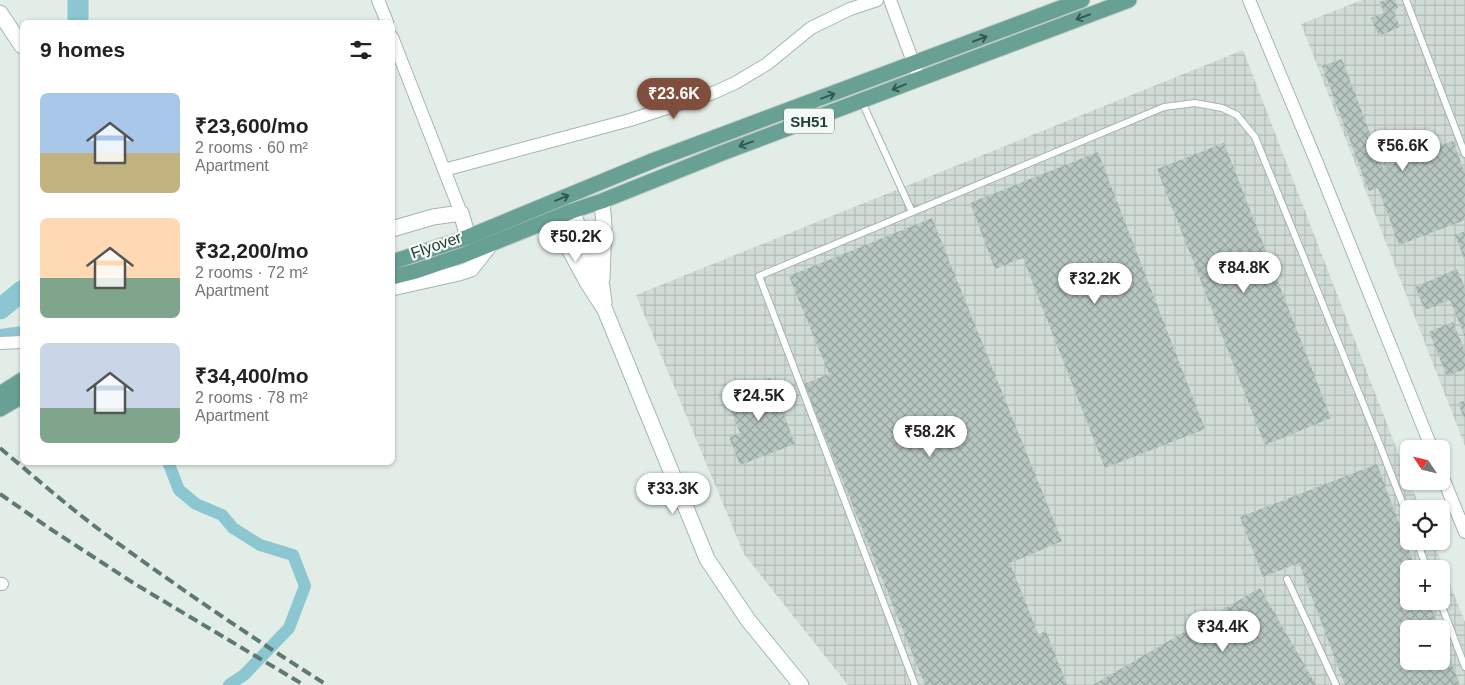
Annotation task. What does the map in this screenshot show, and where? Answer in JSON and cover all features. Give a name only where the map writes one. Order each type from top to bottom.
[{"type":"main road","name":"SH51","points":[[468,237],[652,161],[1082,0]]},
{"type":"main road","name":"SH51","points":[[490,245],[722,153],[1129,0]]},
{"type":"main road","name":"Flyover","points":[[395,261],[468,237]]},
{"type":"main road","name":"Flyover","points":[[395,276],[416,271],[490,245]]},
{"type":"main road","points":[[0,394],[20,381]]},
{"type":"main road","points":[[0,409],[20,397]]},
{"type":"street","points":[[378,0],[386,20]]},
{"type":"street","points":[[444,170],[630,120],[713,93],[735,83],[767,64],[811,28],[877,0]]},
{"type":"street","points":[[890,0],[919,78]]},
{"type":"street","points":[[1249,0],[1428,440]]},
{"type":"street","points":[[0,13],[20,43]]},
{"type":"street","points":[[395,45],[461,214],[468,237]]},
{"type":"street","points":[[602,201],[604,226],[602,287],[605,310]]},
{"type":"street","points":[[572,211],[602,287]]},
{"type":"street","points":[[395,227],[433,217],[461,214]]},
{"type":"street","points":[[553,219],[587,282],[605,310],[707,559],[748,620],[802,685]]},
{"type":"street","points":[[395,287],[471,269],[490,245]]},
{"type":"street","points":[[0,343],[20,342]]},
{"type":"street","points":[[1448,490],[1465,532]]},
{"type":"lane","points":[[1406,0],[1465,152]]},
{"type":"lane","points":[[862,101],[912,212]]},
{"type":"lane","points":[[915,685],[758,276],[1164,108],[1195,103],[1222,108],[1237,115],[1255,137],[1401,500]]},
{"type":"lane","points":[[1287,578],[1336,685]]},
{"type":"lane","points":[[1443,610],[1465,667]]},
{"type":"shaded area","points":[[1362,0],[1465,0],[1465,446],[1301,24]]},
{"type":"shaded area","points":[[1243,50],[1400,458],[1400,490],[1413,490],[1417,500],[1400,500],[1400,550],[1437,550],[1441,560],[1400,560],[1400,610],[1450,610],[1450,584],[1465,622],[1465,685],[848,685],[744,554],[636,295]]},
{"type":"building","points":[[1395,0],[1398,8],[1393,10],[1400,27],[1379,36],[1371,18],[1384,13],[1379,2]]},
{"type":"building","points":[[1342,59],[1383,168],[1453,141],[1465,173],[1465,220],[1399,245],[1378,188],[1369,191],[1322,66]]},
{"type":"building","points":[[1224,143],[1331,418],[1265,445],[1157,169]]},
{"type":"building","points":[[1098,152],[1205,429],[1105,468],[1023,258],[995,269],[970,203]]},
{"type":"building","points":[[932,218],[1062,541],[1010,563],[1038,634],[1046,631],[1067,685],[925,685],[804,384],[829,374],[789,276]]},
{"type":"building","points":[[1465,231],[1465,261],[1455,235]]},
{"type":"building","points":[[1457,269],[1465,288],[1465,337],[1450,300],[1425,310],[1415,287]]},
{"type":"building","points":[[1453,322],[1465,351],[1465,369],[1447,376],[1429,332]]},
{"type":"building","points":[[770,378],[795,444],[740,465],[729,437],[740,433],[726,396]]},
{"type":"building","points":[[1465,400],[1465,420],[1458,403]]},
{"type":"building","points":[[1377,464],[1400,526],[1400,550],[1409,550],[1413,560],[1400,560],[1400,610],[1432,610],[1436,620],[1400,620],[1400,670],[1450,670],[1450,659],[1460,685],[1345,685],[1299,563],[1263,577],[1240,517]]},
{"type":"building","points":[[1260,588],[1316,685],[1093,685]]},
{"type":"waterway","points":[[78,0],[78,20]]},
{"type":"waterway","points":[[0,309],[20,293]]},
{"type":"waterway","points":[[0,335],[20,332]]},
{"type":"waterway","points":[[169,465],[179,490],[196,504],[222,515],[233,528],[260,545],[293,555],[305,586],[289,628],[244,675],[229,685]]},
{"type":"railway","points":[[0,448],[20,465]]},
{"type":"railway","points":[[20,465],[112,539],[218,614],[327,685]]},
{"type":"railway","points":[[0,494],[135,584],[304,685]]}]
